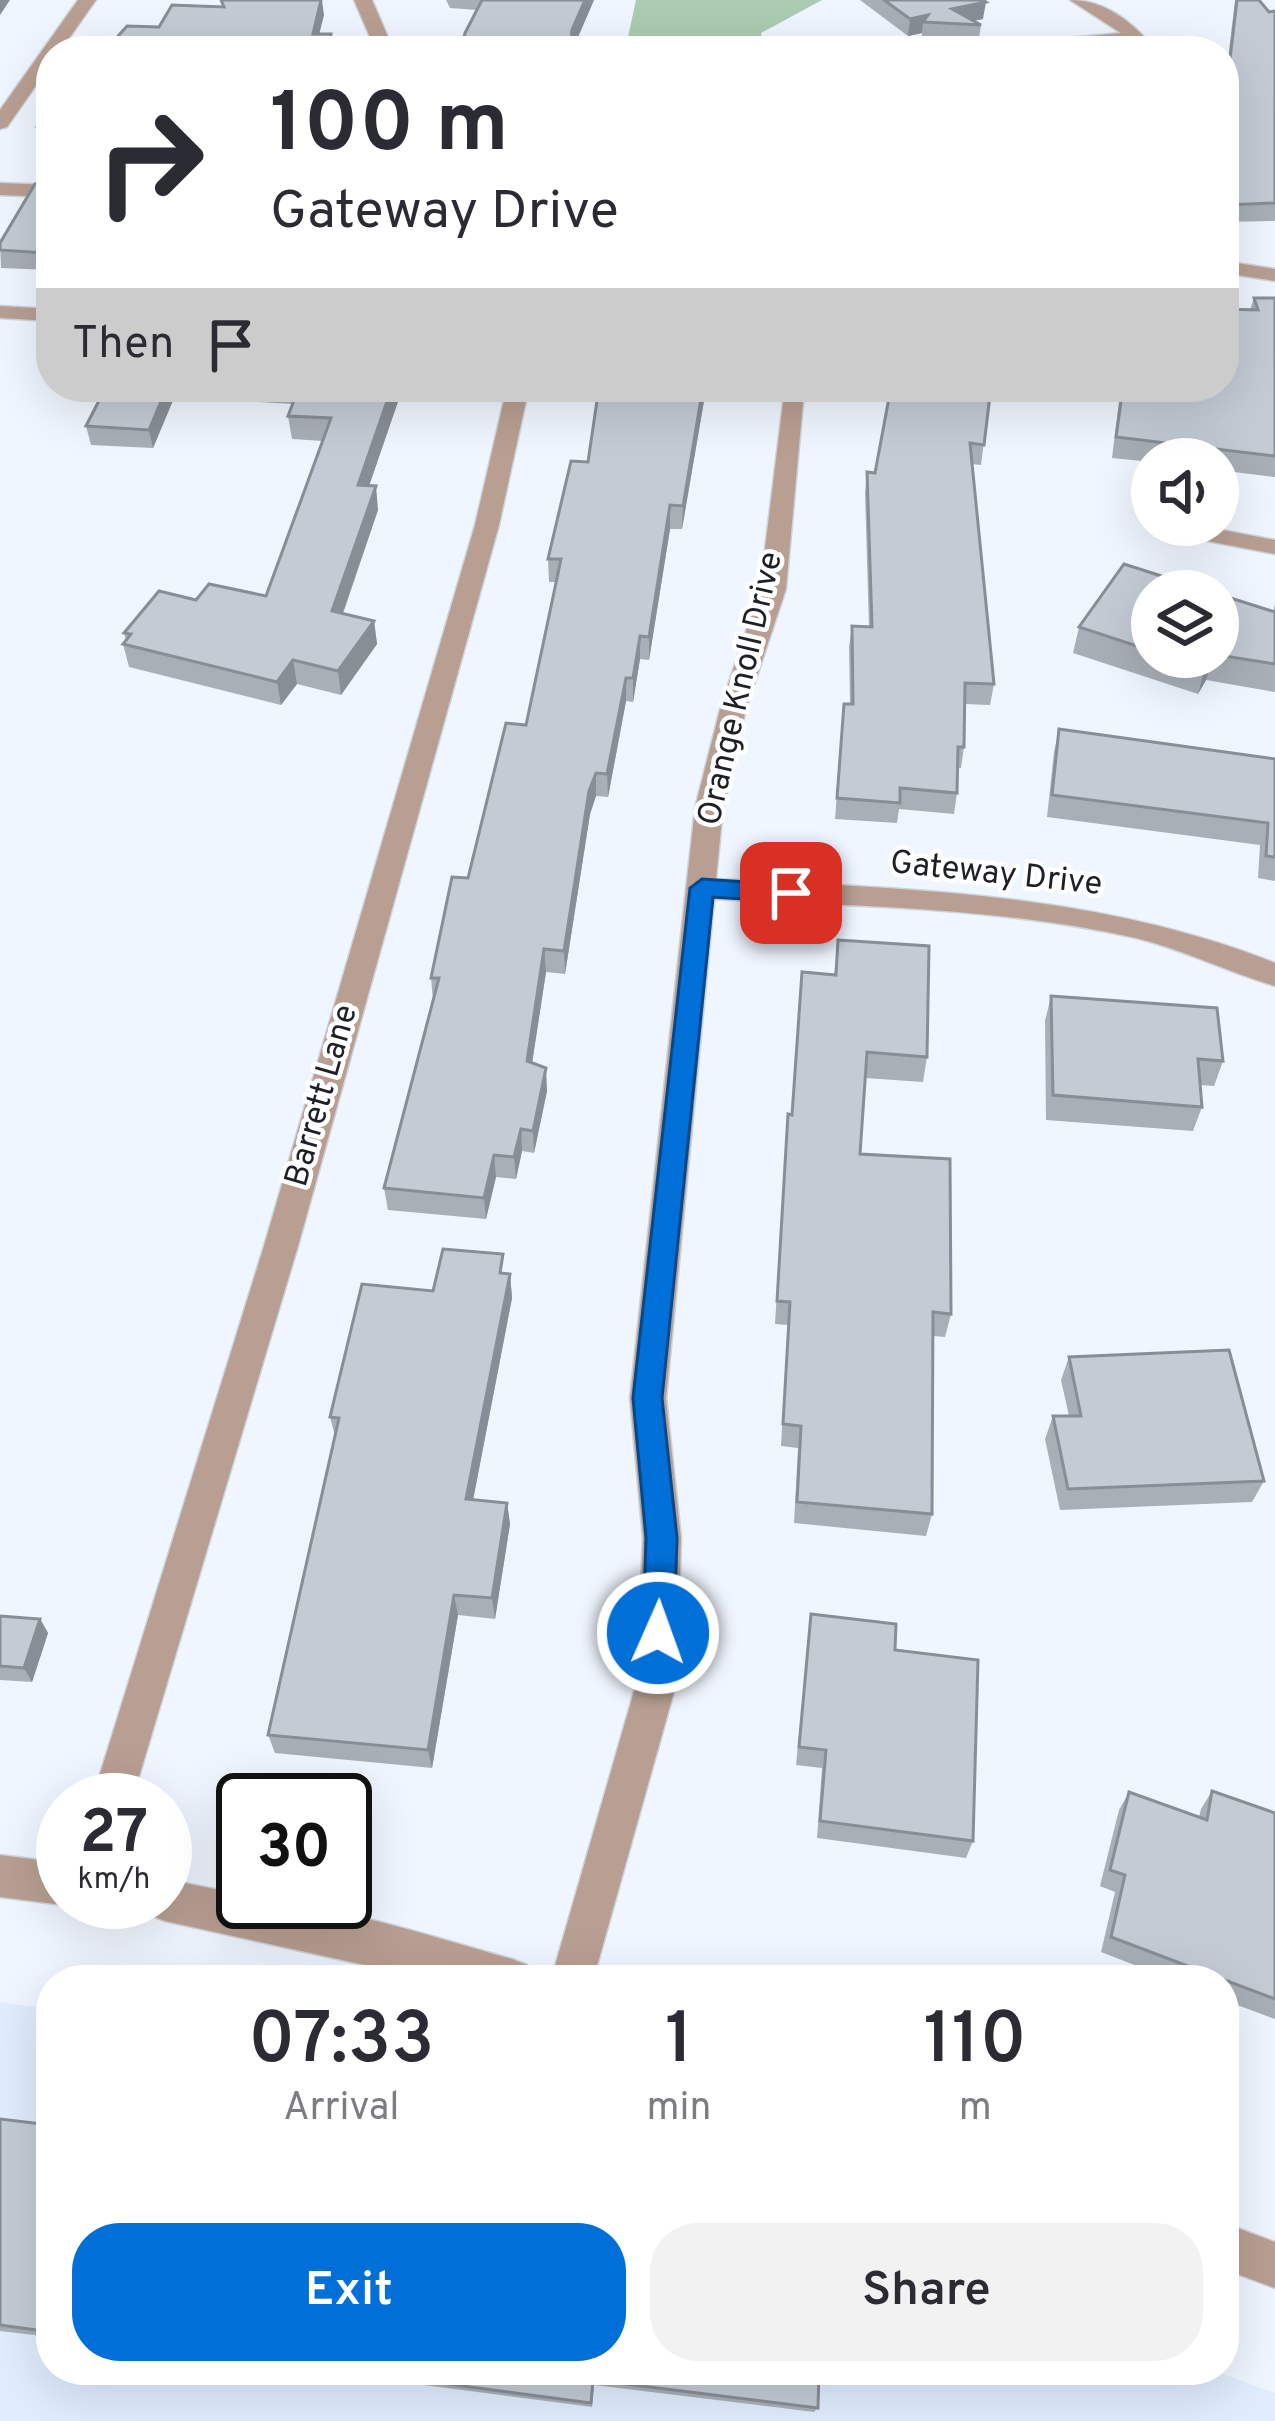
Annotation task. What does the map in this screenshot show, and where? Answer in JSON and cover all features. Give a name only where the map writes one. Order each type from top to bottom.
[{"type":"street","points":[[61,36],[87,0]]},
{"type":"street","points":[[363,0],[379,36]]},
{"type":"street","points":[[1079,0],[1131,36]]},
{"type":"street","points":[[0,122],[36,72]]},
{"type":"street","points":[[0,189],[36,190]]},
{"type":"street","points":[[1239,269],[1275,275]]},
{"type":"street","points":[[0,313],[36,314]]},
{"type":"street","name":"Barrett Lane","points":[[120,1773],[281,1246],[487,525],[515,402]]},
{"type":"street","name":"Orange Knoll Drive","points":[[576,1965],[657,1681],[662,1538],[648,1398],[702,888],[714,788],[733,709],[773,589],[793,402]]},
{"type":"street","points":[[1239,540],[1275,547]]},
{"type":"street","name":"Gateway Drive","points":[[702,888],[1014,908],[1135,927],[1238,958],[1275,975]]},
{"type":"street","points":[[0,1876],[36,1881]]},
{"type":"street","points":[[192,1906],[456,1965]]},
{"type":"street","points":[[1239,2252],[1275,2265]]},
{"type":"shaded area","points":[[0,2002],[36,2007],[36,2385],[1239,2385],[1239,2380],[1275,2393],[1275,2421],[0,2421]]},
{"type":"green space","points":[[636,0],[822,0],[762,36],[628,36]]},
{"type":"building","points":[[221,0],[321,0],[313,34],[331,34],[118,36],[127,26],[159,27],[172,5],[224,7]]},
{"type":"building","points":[[482,0],[585,0],[571,36],[465,33]]},
{"type":"building","points":[[884,0],[986,2],[952,9],[981,25],[923,22],[928,15],[910,19]]},
{"type":"building","points":[[1237,0],[1259,0],[1269,12],[1275,11],[1275,203],[1239,204],[1239,36],[1233,36]]},
{"type":"building","points":[[35,184],[36,252],[0,250],[0,243]]},
{"type":"building","points":[[1254,298],[1275,298],[1275,456],[1239,452],[1239,438],[1116,437],[1121,402],[1239,402],[1239,309],[1258,310]]},
{"type":"building","points":[[98,402],[161,402],[149,430],[86,426]]},
{"type":"building","points":[[293,402],[387,402],[358,485],[376,486],[332,611],[374,621],[338,671],[293,660],[277,682],[123,644],[131,634],[124,633],[159,591],[196,600],[209,584],[266,596],[331,418],[288,416]]},
{"type":"building","points":[[597,402],[700,402],[683,506],[670,505],[649,637],[640,636],[633,678],[626,678],[607,774],[596,773],[589,791],[564,951],[544,949],[527,1061],[546,1068],[533,1131],[521,1129],[514,1157],[494,1155],[484,1198],[384,1188],[439,978],[431,978],[452,877],[468,878],[506,723],[526,725],[561,559],[548,559],[571,461],[588,462]]},
{"type":"building","points":[[888,402],[989,402],[984,445],[970,443],[994,684],[965,683],[964,747],[958,747],[957,793],[900,788],[900,803],[837,798],[844,704],[853,704],[852,626],[872,627],[867,472],[875,473]]},
{"type":"building","points":[[1124,564],[1143,570],[1131,570],[1131,644],[1079,627]]},
{"type":"building","points":[[1239,601],[1275,612],[1275,664],[1239,658]]},
{"type":"building","points":[[1059,729],[1275,759],[1275,857],[1266,856],[1268,823],[1052,795]]},
{"type":"building","points":[[838,940],[929,946],[927,1057],[867,1052],[860,1154],[950,1159],[951,1314],[933,1312],[932,1514],[797,1502],[801,1426],[783,1424],[790,1302],[777,1301],[802,972],[836,975]]},
{"type":"building","points":[[1051,996],[1217,1008],[1223,1061],[1198,1059],[1202,1107],[1053,1095]]},
{"type":"building","points":[[443,1249],[503,1254],[500,1273],[510,1274],[466,1499],[507,1503],[492,1598],[454,1595],[428,1750],[268,1735],[339,1418],[330,1417],[362,1284],[433,1291]]},
{"type":"building","points":[[1229,1350],[1264,1481],[1068,1489],[1053,1416],[1081,1416],[1069,1357]]},
{"type":"building","points":[[811,1614],[896,1624],[895,1650],[978,1660],[973,1841],[820,1821],[826,1750],[799,1747]]},
{"type":"building","points":[[0,1616],[40,1619],[24,1668],[0,1666]]},
{"type":"building","points":[[1212,1791],[1275,1813],[1275,1999],[1239,1985],[1239,1965],[1185,1965],[1111,1937],[1125,1875],[1110,1870],[1129,1792],[1207,1820]]},
{"type":"building","points":[[0,2119],[36,2123],[36,2330],[0,2325]]},
{"type":"building","points":[[456,2385],[593,2385],[591,2403]]},
{"type":"building","points":[[633,2385],[819,2385],[818,2408]]},
{"type":"route","points":[[658,1633],[662,1538],[648,1398],[702,888],[791,893]]}]
